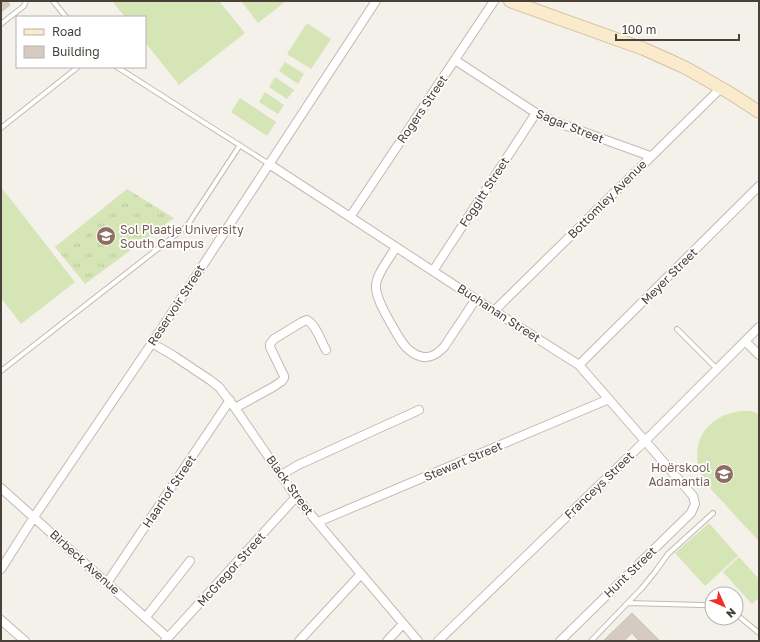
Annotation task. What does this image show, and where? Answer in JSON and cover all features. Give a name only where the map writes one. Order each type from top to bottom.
[{"type":"street","name":"Reservoir Street","points":[[1,569],[34,517],[152,343],[376,1]]},
{"type":"street","name":"Rogers Street","points":[[350,217],[494,1]]},
{"type":"street","points":[[510,1],[644,49],[688,69],[759,112]]},
{"type":"street","name":"Sagar Street","points":[[455,60],[536,113],[650,156]]},
{"type":"street","name":"Bottomley Avenue","points":[[494,311],[650,156],[721,88]]},
{"type":"street","name":"Foggitt Street","points":[[433,271],[536,113]]},
{"type":"street","name":"Buchanan Street","points":[[269,164],[579,365],[690,492],[694,501]]},
{"type":"street","name":"Meyer Street","points":[[579,365],[759,186]]},
{"type":"street","points":[[396,247],[377,279],[376,287],[377,294],[385,313],[408,350],[416,355],[427,357],[433,356],[439,352],[449,341],[476,299]]},
{"type":"street","points":[[235,408],[274,387],[284,378],[270,347],[270,344],[274,339],[307,320],[313,326],[326,350]]},
{"type":"street","name":"Franceys Street","points":[[438,641],[645,441],[759,327]]},
{"type":"street","points":[[745,341],[759,355]]},
{"type":"street","name":"Black Street","points":[[152,343],[174,356],[219,387],[230,400],[296,497],[418,641]]},
{"type":"street","name":"Stewart Street","points":[[318,522],[609,399]]},
{"type":"street","name":"Haarhof Street","points":[[107,583],[230,400]]},
{"type":"street","points":[[281,475],[298,465],[419,410]]},
{"type":"street","name":"Birbeck Avenue","points":[[1,488],[146,617],[166,639]]},
{"type":"street","name":"McGregor Street","points":[[166,639],[296,497]]},
{"type":"street","name":"Hunt Street","points":[[560,641],[691,513],[695,504],[694,501]]},
{"type":"street","points":[[146,617],[190,561]]},
{"type":"street","points":[[299,641],[361,574]]},
{"type":"street","points":[[1,620],[25,641]]},
{"type":"street","points":[[387,641],[403,624]]},
{"type":"lane","points":[[1,24],[24,6],[26,1]]},
{"type":"lane","points":[[54,1],[65,16]]},
{"type":"lane","points":[[1,128],[77,68]]},
{"type":"lane","points":[[119,68],[269,164]]},
{"type":"lane","points":[[1,371],[186,226],[240,145]]},
{"type":"lane","points":[[677,329],[717,369]]},
{"type":"lane","points":[[591,641],[646,583],[668,554],[713,513]]},
{"type":"lane","points":[[628,603],[704,605]]},
{"type":"lane","points":[[744,620],[759,632]]},
{"type":"green space","points":[[112,1],[219,1],[245,33],[179,85],[146,43],[146,16],[124,16]]},
{"type":"green space","points":[[241,1],[286,1],[258,23]]},
{"type":"green space","points":[[307,23],[331,39],[311,69],[287,54]]},
{"type":"green space","points":[[285,62],[304,74],[298,84],[279,71]]},
{"type":"green space","points":[[275,77],[294,90],[287,99],[269,87]]},
{"type":"green space","points":[[265,92],[284,105],[278,114],[259,102]]},
{"type":"green space","points":[[240,98],[276,122],[267,136],[231,112]]},
{"type":"green space","points":[[1,187],[75,282],[21,324],[1,298]]},
{"type":"green space","points":[[127,189],[174,218],[85,284],[55,247]]},
{"type":"green space","points":[[741,411],[751,411],[759,414],[759,541],[708,486],[701,474],[697,459],[699,442],[707,428],[715,420]]},
{"type":"green space","points":[[709,523],[738,556],[705,586],[675,553]]},
{"type":"green space","points":[[739,557],[759,579],[759,598],[752,604],[744,595],[744,586],[736,586],[723,572]]},
{"type":"building","points":[[1,1],[7,1],[10,5],[1,12]]},
{"type":"building","points":[[632,613],[660,641],[639,641],[632,633],[624,641],[603,641]]},
{"type":"place","name":"Sol Plaatje University South Campus","points":[[106,236]]},
{"type":"place","name":"Hoërskool Adamantia","points":[[724,474]]}]
